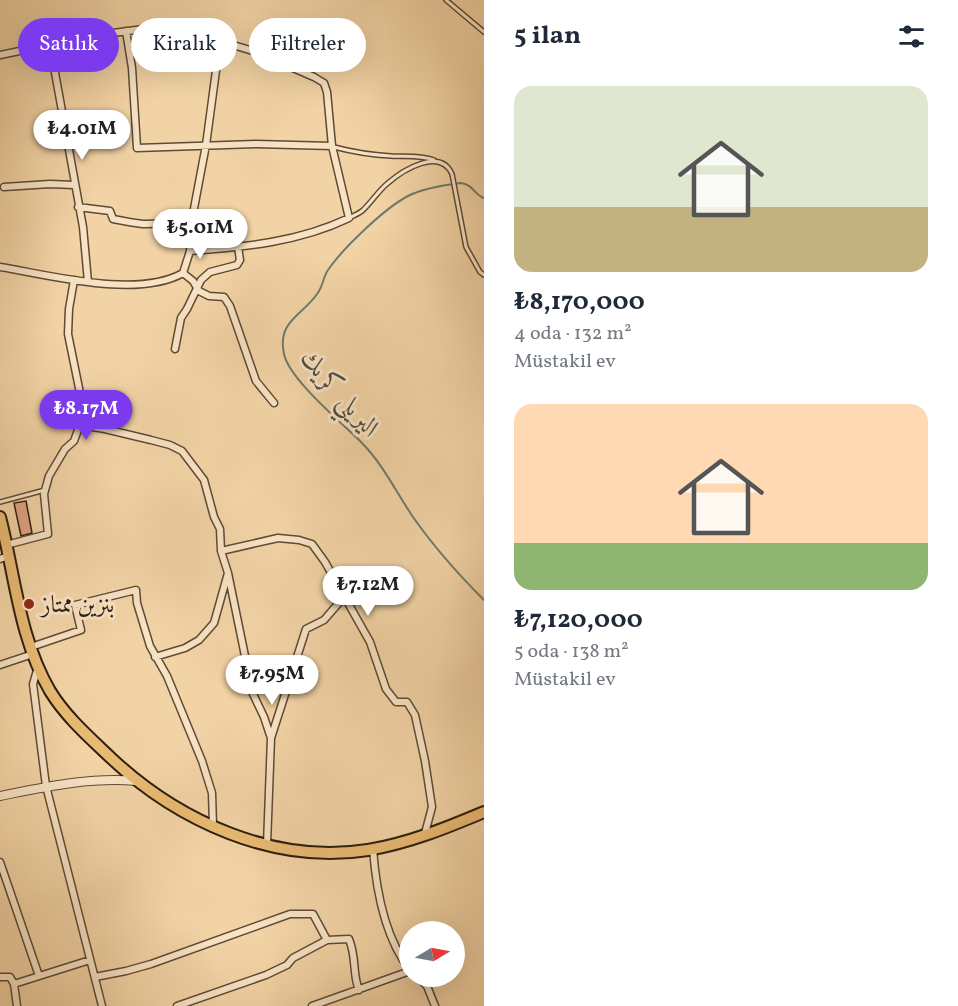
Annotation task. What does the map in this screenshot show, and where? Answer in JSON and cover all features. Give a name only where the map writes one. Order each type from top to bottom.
[{"type":"main road","points":[[0,517],[5,554],[32,650],[50,690],[69,718],[136,781],[184,813],[267,845],[296,850],[334,852],[373,849],[424,837],[484,812]]},
{"type":"street","points":[[119,32],[131,30]]},
{"type":"street","points":[[126,31],[132,68],[136,148],[256,144],[332,146]]},
{"type":"street","points":[[190,251],[238,247],[292,238],[328,228],[349,218],[332,146],[327,92],[324,83],[314,76],[237,46]]},
{"type":"street","points":[[0,55],[18,51]]},
{"type":"street","points":[[55,72],[78,207],[88,282]]},
{"type":"street","points":[[0,267],[88,282],[124,284],[153,282],[173,278],[183,273],[190,251],[192,219],[206,145],[216,72]]},
{"type":"street","points":[[4,187],[74,185]]},
{"type":"street","points":[[78,207],[110,211],[113,219],[143,224],[165,222],[177,225],[183,236],[191,237]]},
{"type":"street","points":[[175,349],[181,318],[201,280],[210,272],[237,265],[240,260],[238,247]]},
{"type":"street","points":[[183,273],[193,281],[199,291],[210,296],[224,297],[230,306],[252,363],[256,381],[274,403]]},
{"type":"street","points":[[5,554],[48,534],[45,490],[64,449],[74,441],[82,419],[81,398],[68,334],[74,280]]},
{"type":"street","points":[[80,425],[160,442],[182,451],[204,480],[214,517],[220,529],[221,551],[234,595],[245,656],[245,677],[271,738]]},
{"type":"street","points":[[221,551],[278,538],[299,540],[312,544],[325,562],[370,642],[386,688],[396,702],[407,702],[415,715],[432,807],[424,837]]},
{"type":"street","points":[[155,657],[185,648],[199,640],[214,623],[228,573]]},
{"type":"street","points":[[0,665],[81,630],[75,605],[136,590],[144,631],[155,657],[167,676],[202,761],[212,794],[213,826]]},
{"type":"street","points":[[267,845],[271,738],[306,629],[324,620],[344,597]]},
{"type":"street","points":[[38,666],[33,684],[46,786],[102,1006]]},
{"type":"street","points":[[0,796],[46,786],[92,780],[136,781]]},
{"type":"street","points":[[373,849],[379,899],[399,955]]},
{"type":"street","points":[[0,862],[39,976]]},
{"type":"street","points":[[94,977],[151,964],[290,914],[314,914],[327,940]]},
{"type":"street","points":[[177,1006],[266,975],[327,940],[349,939],[354,952],[356,968],[354,979],[359,990]]},
{"type":"street","points":[[14,984],[90,960]]},
{"type":"street","points":[[312,1006],[399,975]]},
{"type":"street","points":[[0,978],[10,977],[14,984],[17,1006]]},
{"type":"street","points":[[427,987],[435,1006]]},
{"type":"lane","points":[[446,0],[484,32]]},
{"type":"lane","points":[[332,146],[357,153],[392,157],[426,157],[446,165],[452,174],[466,247],[484,275]]},
{"type":"lane","points":[[349,218],[361,212],[389,182],[418,165],[435,160]]},
{"type":"lane","points":[[0,502],[45,490]]},
{"type":"building","points":[[26,501],[32,533],[21,536],[14,503]]},
{"type":"waterway","name":"اليريلي كريك","points":[[484,198],[469,186],[461,183],[420,191],[399,202],[365,229],[335,261],[326,273],[317,294],[287,326],[283,343],[284,354],[295,376],[369,451],[429,539],[484,600]]},
{"type":"place","name":"بنزين ممتاز","points":[[29,604]]}]
